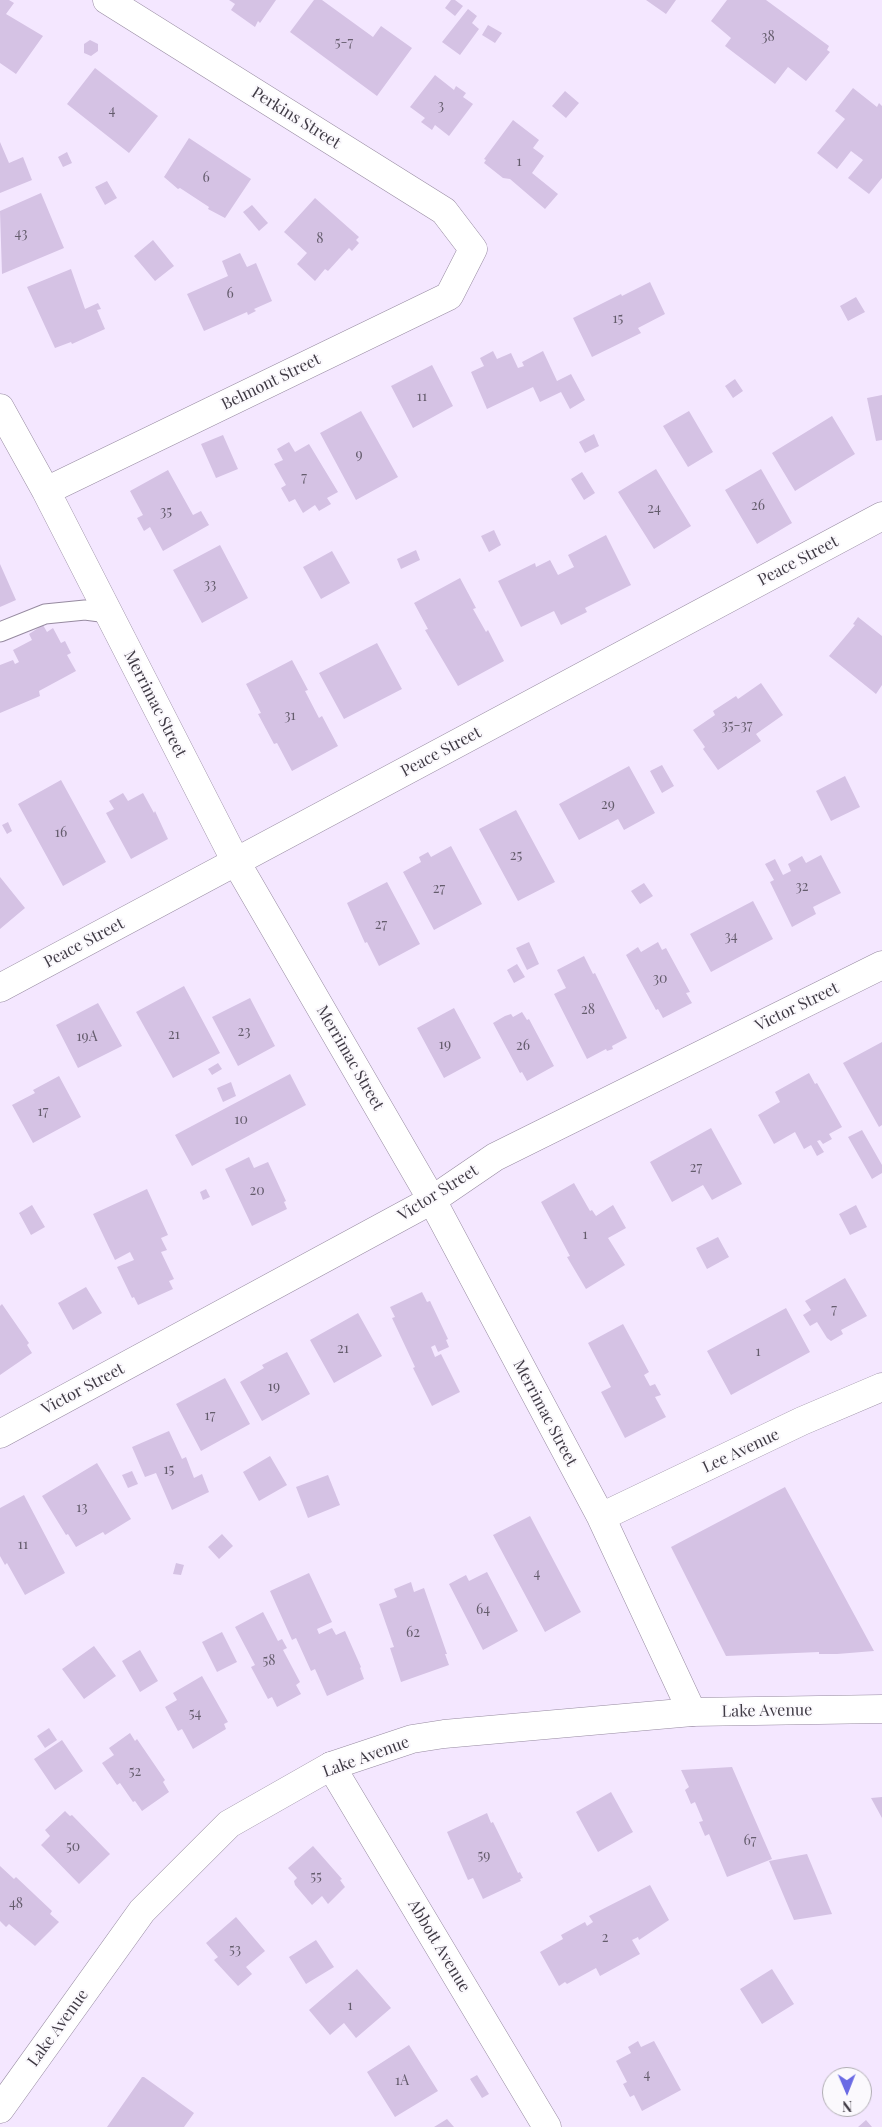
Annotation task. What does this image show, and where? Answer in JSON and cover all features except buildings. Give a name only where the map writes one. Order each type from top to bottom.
[{"type":"street","name":"Perkins Street","points":[[107,0],[444,210],[473,249]]},
{"type":"street","name":"Belmont Street","points":[[46,491],[449,296],[473,249]]},
{"type":"street","name":"Merrimac Street","points":[[0,408],[46,491],[236,862],[432,1200],[601,1517],[692,1712]]},
{"type":"street","name":"Peace Street","points":[[0,988],[882,516]]},
{"type":"street","name":"Victor Street","points":[[0,1434],[432,1200],[495,1157],[882,965]]},
{"type":"street","name":"Lee Avenue","points":[[601,1517],[802,1421],[882,1387]]},
{"type":"street","name":"Lake Avenue","points":[[0,2109],[142,1911],[229,1824],[331,1766],[412,1739],[444,1734],[692,1712],[882,1709]]},
{"type":"street","name":"Abbott Avenue","points":[[331,1766],[548,2127]]},
{"type":"lane","points":[[0,632],[45,614],[85,610],[108,614]]}]
